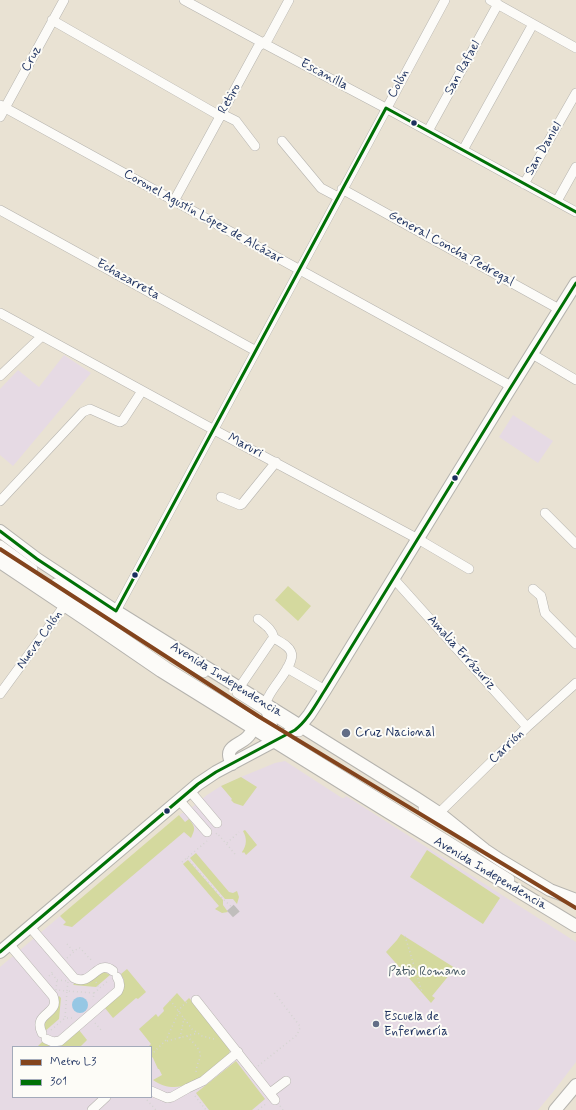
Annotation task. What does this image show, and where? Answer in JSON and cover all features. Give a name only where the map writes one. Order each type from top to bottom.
[{"type":"main road","points":[[4,948],[207,778],[276,736],[297,728],[325,690],[511,386],[576,283]]},
{"type":"main road","name":"Avenida Independencia","points":[[0,531],[111,614],[239,688],[267,709],[297,728],[390,781],[439,813],[485,850],[516,870],[550,890],[576,900]]},
{"type":"main road","name":"Avenida Independencia","points":[[0,562],[65,605],[111,632],[161,671],[253,728],[276,736],[388,812],[576,926]]},
{"type":"main road","points":[[267,709],[276,736]]},
{"type":"main road","points":[[232,764],[229,757],[229,751],[249,736],[253,728]]},
{"type":"main road","points":[[555,1110],[576,1085]]},
{"type":"street","name":"Cruz","points":[[0,117],[3,106],[64,0]]},
{"type":"street","name":"Escanilla","points":[[184,0],[576,212]]},
{"type":"street","name":"Retiro","points":[[174,201],[258,47],[268,39],[289,0]]},
{"type":"street","name":"Colón","points":[[111,632],[111,614],[214,429],[445,0]]},
{"type":"street","points":[[494,2],[576,48]]},
{"type":"street","name":"San Rafael","points":[[428,131],[494,2]]},
{"type":"street","points":[[52,20],[221,115],[236,121],[256,146]]},
{"type":"street","points":[[463,150],[533,24]]},
{"type":"street","name":"San Daniel","points":[[524,184],[576,93]]},
{"type":"street","name":"Coronel Agustín López de Alcázar","points":[[3,106],[511,386]]},
{"type":"street","name":"General Concha Pedregal","points":[[282,141],[321,188],[340,193],[559,309]]},
{"type":"street","points":[[557,201],[576,168]]},
{"type":"street","name":"Echazarreta","points":[[0,210],[256,351]]},
{"type":"street","name":"Maruri","points":[[0,313],[418,539],[469,569]]},
{"type":"street","points":[[0,376],[42,336]]},
{"type":"street","points":[[532,354],[576,380]]},
{"type":"street","points":[[0,501],[83,412],[90,409],[120,422],[123,420],[142,391]]},
{"type":"street","points":[[221,497],[242,504],[276,462]]},
{"type":"street","points":[[545,513],[576,544]]},
{"type":"street","points":[[0,545],[43,576],[111,614],[203,672],[267,709],[269,696],[287,668],[292,656],[291,650],[274,638],[273,633],[268,627],[258,619]]},
{"type":"street","points":[[0,554],[111,632],[276,736],[576,919]]},
{"type":"street","name":"Amalia Errázuriz","points":[[394,579],[527,727]]},
{"type":"street","points":[[533,589],[542,596],[546,612],[576,644]]},
{"type":"street","name":"Nueva Colón","points":[[0,694],[65,605]]},
{"type":"street","points":[[239,688],[274,638]]},
{"type":"street","points":[[287,668],[325,690]]},
{"type":"street","name":"Carrión","points":[[439,813],[527,727],[576,683]]},
{"type":"street","points":[[297,728],[420,807],[489,858],[547,894],[576,906]]},
{"type":"street","points":[[190,791],[217,823]]},
{"type":"street","points":[[179,800],[209,837]]},
{"type":"street","points":[[4,948],[34,974],[53,996],[55,1000],[54,1007],[42,1018],[39,1027],[44,1036],[52,1042],[60,1041],[119,988],[120,982],[108,968],[104,967],[86,979],[74,978],[30,927]]},
{"type":"street","points":[[193,1000],[230,1042],[272,1097],[286,1081]]},
{"type":"street","points":[[152,1091],[167,1098],[172,1097],[203,1081],[238,1052]]},
{"type":"street","points":[[92,1110],[105,1098]]},
{"type":"path","points":[[226,843],[239,832]]},
{"type":"path","points":[[182,862],[209,837],[217,833],[235,854]]},
{"type":"path","points":[[188,858],[224,900],[233,908]]},
{"type":"path","points":[[405,936],[422,992]]},
{"type":"path","points":[[67,944],[74,952]]},
{"type":"path","points":[[52,974],[57,980],[56,990],[94,993]]},
{"type":"path","points":[[92,1013],[94,993],[114,975]]},
{"type":"path","points":[[57,980],[68,980],[65,1018]]},
{"type":"path","points":[[252,1071],[297,1035],[300,1028],[273,991]]},
{"type":"path","points":[[170,1000],[192,1029],[202,1036],[230,1042]]},
{"type":"path","points":[[152,1054],[166,1041],[182,1006],[193,1000]]},
{"type":"path","points":[[51,1030],[65,1018],[92,1020],[101,1030]]},
{"type":"path","points":[[180,1038],[184,1018]]},
{"type":"path","points":[[166,1041],[198,1033]]},
{"type":"path","points":[[187,1036],[198,1049],[200,1055],[196,1071],[198,1084]]},
{"type":"path","points":[[194,1095],[206,1110]]},
{"type":"path","points":[[145,1098],[156,1110]]},
{"type":"shaded area","points":[[64,355],[91,373],[13,466],[0,455],[0,389],[18,370],[39,387]]},
{"type":"shaded area","points":[[513,415],[553,441],[538,463],[499,437]]},
{"type":"shaded area","points":[[285,761],[342,798],[346,796],[576,942],[576,1062],[538,1110],[0,1110],[0,967],[182,813],[185,813],[207,795],[221,786],[275,763]]},
{"type":"green space","points":[[288,586],[311,606],[298,621],[275,600]]},
{"type":"green space","points":[[241,777],[257,787],[243,806],[234,803],[221,786]]},
{"type":"green space","points":[[179,815],[185,822],[189,819],[193,824],[194,830],[191,838],[184,832],[72,927],[63,925],[66,922],[60,916]]},
{"type":"green space","points":[[245,830],[257,845],[246,855],[242,852],[246,844],[243,831]]},
{"type":"green space","points":[[427,850],[500,898],[483,924],[410,877]]},
{"type":"green space","points":[[196,853],[229,892],[233,893],[237,891],[239,897],[237,904],[233,899],[225,899],[190,858]]},
{"type":"green space","points":[[188,860],[223,900],[223,905],[228,912],[222,913],[215,909],[219,906],[183,864]]},
{"type":"green space","name":"Patio Romano","points":[[401,934],[455,968],[432,996],[435,998],[431,1003],[386,952]]},
{"type":"green space","points":[[127,969],[146,992],[138,999],[136,998],[113,1018],[105,1008],[124,988],[124,980],[121,974]]},
{"type":"green space","points":[[103,971],[110,975],[96,987],[73,984]]},
{"type":"green space","points":[[177,993],[185,1002],[189,998],[191,1000],[192,999],[230,1049],[229,1056],[194,1082],[184,1086],[174,1087],[164,1085],[153,1080],[162,1075],[152,1057],[152,1046],[149,1046],[151,1044],[139,1029],[156,1014],[158,1017],[164,1011],[163,1008]]},
{"type":"green space","points":[[59,996],[61,998],[59,1019],[44,1032],[42,1024]]},
{"type":"green space","points":[[79,1030],[87,1040],[81,1046],[58,1046],[66,1042]]},
{"type":"green space","points":[[43,1041],[50,1046],[38,1046]]},
{"type":"green space","points":[[236,1061],[265,1099],[252,1110],[209,1110],[196,1093]]},
{"type":"water","points":[[77,997],[83,997],[88,1002],[86,1011],[83,1013],[77,1013],[72,1008],[72,1002]]},
{"type":"tunnel","points":[[230,914],[239,906]]},
{"type":"metro line","name":"L3","points":[[0,549],[258,716],[576,908]]},
{"type":"transit line","name":"301","points":[[0,531],[37,559],[116,611],[386,108],[576,212]]},
{"type":"transit line","name":"301","points":[[0,952],[198,784],[216,772],[295,730],[304,722],[576,283]]},
{"type":"place","name":"Cruz Nacional","points":[[346,733]]},
{"type":"place","name":"Escuela de Enfermería","points":[[376,1024]]}]
